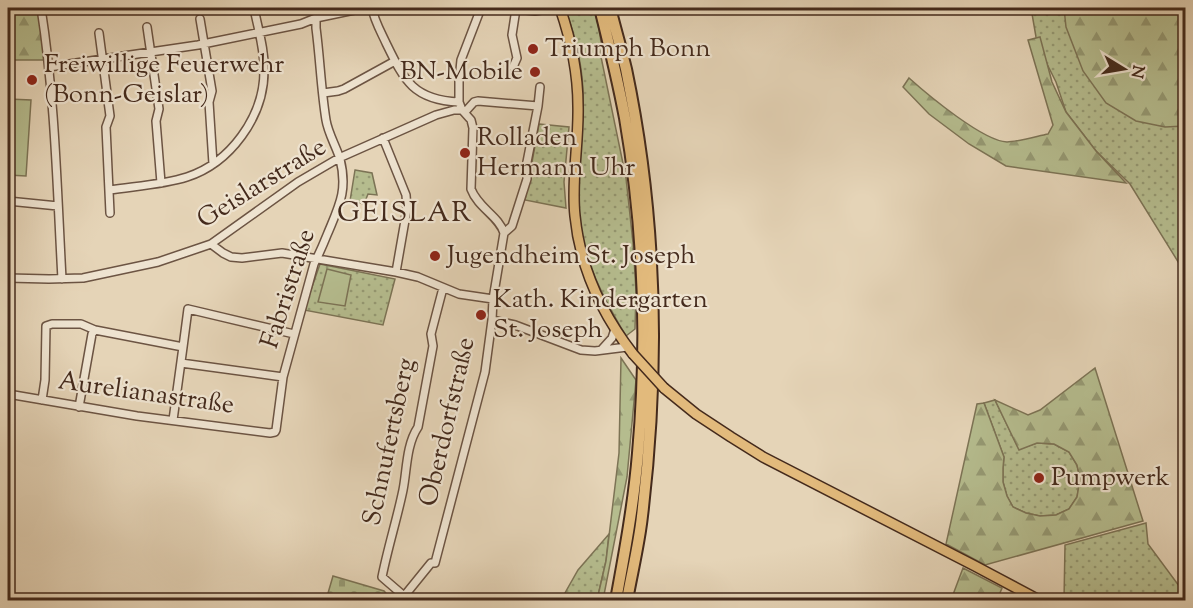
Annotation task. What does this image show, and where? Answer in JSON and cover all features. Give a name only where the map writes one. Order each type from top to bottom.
[{"type":"highway","points":[[600,8],[625,120],[640,243],[643,292],[638,455],[631,518],[614,600]]},
{"type":"highway","points":[[610,8],[625,68],[643,168],[651,244],[653,298],[651,433],[642,518],[627,600]]},
{"type":"main road","points":[[560,8],[573,51],[577,79],[574,188],[579,243],[587,272],[603,308],[630,351],[664,388],[696,414],[764,457],[1039,600]]},
{"type":"street","points":[[41,8],[49,67],[57,167],[62,279]]},
{"type":"street","points":[[109,190],[161,183],[189,176],[213,164],[240,138],[261,98],[264,73],[263,50],[254,8]]},
{"type":"street","points":[[49,67],[205,43],[301,24],[316,18],[364,8]]},
{"type":"street","points":[[372,8],[380,30],[407,82],[416,89],[438,99],[459,102]]},
{"type":"street","points":[[481,8],[461,60],[459,102],[474,128],[471,189],[474,198],[502,226],[504,233]]},
{"type":"street","points":[[513,66],[517,58],[513,47],[512,8],[535,11],[554,8]]},
{"type":"street","name":"Fabristraße","points":[[276,430],[283,377],[294,334],[314,264],[343,195],[344,177],[326,123],[316,18]]},
{"type":"street","points":[[200,19],[212,91],[209,102],[213,164]]},
{"type":"street","points":[[147,27],[159,109],[156,121],[161,183]]},
{"type":"street","points":[[99,33],[110,116],[106,127],[110,213]]},
{"type":"street","points":[[323,93],[338,92],[395,61]]},
{"type":"street","name":"Oberdorfstraße","points":[[402,598],[430,563],[435,562],[485,372],[493,299],[504,233],[512,225],[527,178],[540,87]]},
{"type":"street","name":"Geislarstraße","points":[[8,278],[83,278],[150,264],[211,244],[298,182],[339,158],[436,115],[454,110],[464,111],[478,101],[538,106]]},
{"type":"street","points":[[383,138],[406,195],[407,209],[396,272]]},
{"type":"street","points":[[8,201],[58,206]]},
{"type":"street","points":[[211,244],[231,257],[242,258],[282,253],[396,272],[418,277],[459,294],[493,299]]},
{"type":"street","name":"Schnufertsberg","points":[[402,598],[382,577],[404,486],[413,435],[418,427],[433,346],[431,334],[443,288]]},
{"type":"street","points":[[173,420],[188,309],[294,334]]},
{"type":"street","points":[[492,320],[515,325],[581,350],[630,351]]},
{"type":"street","points":[[42,400],[45,380],[46,326],[81,324],[95,330],[183,347]]},
{"type":"street","points":[[602,349],[612,338],[615,328]]},
{"type":"street","points":[[79,406],[92,334],[95,330]]},
{"type":"street","points":[[181,363],[283,377]]},
{"type":"street","name":"Aurelianastraße","points":[[8,394],[137,416],[270,433],[276,430]]},
{"type":"green space","points":[[8,8],[39,8],[45,60],[8,60]]},
{"type":"green space","points":[[565,8],[594,8],[599,29],[602,49],[600,52],[626,178],[633,243],[636,291],[635,329],[626,336],[596,279],[581,233],[578,188],[583,90],[576,42]]},
{"type":"green space","points":[[1031,8],[1185,8],[1185,273],[1130,184],[1096,151],[1066,112],[1056,82],[1036,37]]},
{"type":"green space","points":[[1064,8],[1185,8],[1185,126],[1165,127],[1136,121],[1106,103],[1083,71],[1066,27]]},
{"type":"green space","points":[[1040,37],[1052,82],[1066,112],[1096,151],[1126,183],[1006,166],[969,144],[929,114],[903,87],[909,78],[970,126],[997,140],[1011,142],[1048,134],[1053,125],[1028,40]]},
{"type":"green space","points":[[8,99],[31,100],[26,176],[8,175]]},
{"type":"green space","points":[[539,124],[569,127],[564,182],[566,208],[525,200]]},
{"type":"green space","points":[[355,170],[372,173],[377,195],[368,194],[364,204],[350,201]]},
{"type":"green space","points":[[320,264],[395,279],[383,325],[304,310]]},
{"type":"green space","points":[[327,269],[351,275],[345,306],[318,302]]},
{"type":"green space","points":[[621,358],[636,380],[627,477],[603,600],[597,600],[606,561],[619,453]]},
{"type":"green space","points":[[1095,368],[1143,521],[985,565],[946,544],[977,404],[984,403],[1004,457],[1003,482],[1013,507],[1040,516],[1056,515],[1069,509],[1077,497],[1080,479],[1077,465],[1069,452],[1054,444],[1037,443],[1019,450],[995,400],[1028,415],[1040,410]]},
{"type":"green space","points":[[995,400],[1019,449],[1037,443],[1054,444],[1069,452],[1077,465],[1080,479],[1077,497],[1069,509],[1056,515],[1040,516],[1013,507],[1003,482],[1004,457],[984,403]]},
{"type":"green space","points":[[1146,523],[1148,544],[1185,594],[1185,600],[1064,600],[1065,545]]},
{"type":"green space","points":[[609,534],[606,561],[597,600],[561,600],[578,570]]},
{"type":"green space","points":[[963,568],[1002,588],[997,600],[951,600]]},
{"type":"green space","points":[[333,576],[384,591],[392,600],[326,600]]},
{"type":"place","name":"Triumph Bonn","points":[[533,49]]},
{"type":"place","name":"BN-Mobile","points":[[535,72]]},
{"type":"place","name":"Freiwillige Feuerwehr (Bonn-Geislar)","points":[[32,80]]},
{"type":"place","name":"Rolladen Hermann Uhr","points":[[465,153]]},
{"type":"place","name":"Jugendheim St. Joseph","points":[[435,256]]},
{"type":"place","name":"Kath. Kindergarten St. Joseph","points":[[481,315]]},
{"type":"place","name":"Pumpwerk","points":[[1039,478]]},
{"type":"district","name":"GEISLAR","points":[[405,214]]}]
